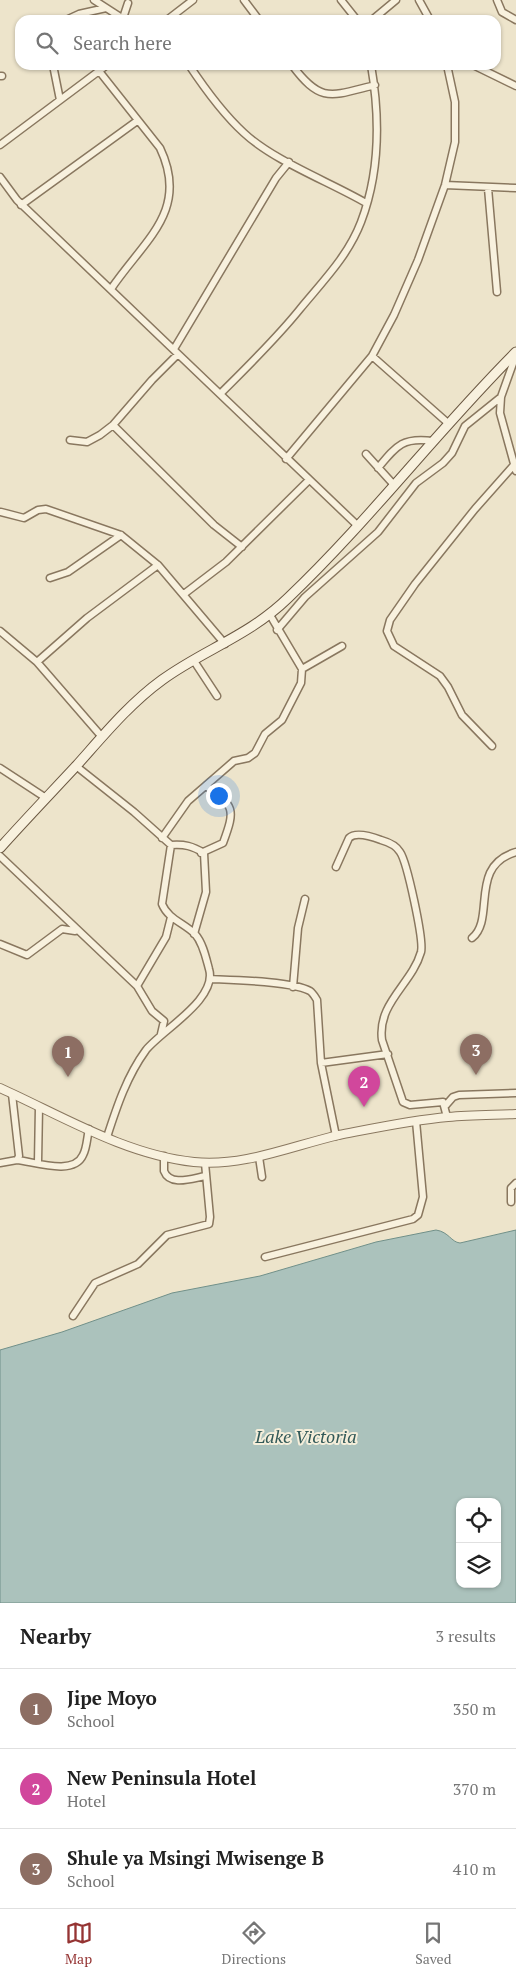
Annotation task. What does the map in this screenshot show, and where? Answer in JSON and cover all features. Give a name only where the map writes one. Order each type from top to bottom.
[{"type":"main road","points":[[0,848],[102,737],[162,680],[225,644],[270,615],[358,526],[449,424],[516,354]]},
{"type":"street","points":[[94,0],[117,15]]},
{"type":"street","points":[[174,15],[193,0]]},
{"type":"street","points":[[244,0],[255,15]]},
{"type":"street","points":[[342,0],[353,15]]},
{"type":"street","points":[[378,15],[396,0]]},
{"type":"street","points":[[419,0],[427,15]]},
{"type":"street","points":[[497,0],[502,12],[516,20]]},
{"type":"street","points":[[125,15],[128,3]]},
{"type":"street","points":[[77,15],[106,8]]},
{"type":"street","points":[[54,70],[60,100]]},
{"type":"street","points":[[193,70],[224,113],[244,134],[264,149],[366,203]]},
{"type":"street","points":[[296,70],[306,84],[324,94],[352,91],[375,85]]},
{"type":"street","points":[[220,394],[282,331],[343,258],[361,222],[378,136],[378,108],[372,70]]},
{"type":"street","points":[[286,459],[372,356],[394,315],[418,260],[445,185],[455,142],[455,102],[448,70]]},
{"type":"street","points":[[483,70],[516,86]]},
{"type":"street","points":[[0,145],[99,71],[160,148],[171,180],[171,195],[162,219],[111,289]]},
{"type":"street","points":[[21,205],[137,121]]},
{"type":"street","points":[[70,440],[87,442],[113,425],[176,351],[267,194],[289,162]]},
{"type":"street","points":[[0,177],[21,205],[176,351],[308,481],[358,526]]},
{"type":"street","points":[[445,185],[516,188]]},
{"type":"street","points":[[488,188],[497,292]]},
{"type":"street","points":[[492,746],[462,715],[448,687],[440,676],[394,646],[387,631],[390,620],[409,592],[475,509],[515,468],[500,413],[501,397],[516,354]]},
{"type":"street","points":[[372,356],[449,424]]},
{"type":"street","points":[[277,630],[305,597],[378,532],[416,483],[443,463],[452,453],[465,426],[501,397]]},
{"type":"street","points":[[113,425],[214,525],[242,547]]},
{"type":"street","points":[[378,468],[404,442],[418,439],[434,441]]},
{"type":"street","points":[[366,454],[394,485]]},
{"type":"street","points":[[184,594],[242,547],[308,481]]},
{"type":"street","points":[[1,512],[24,518],[38,510],[46,509],[120,536],[158,565],[225,644]]},
{"type":"street","points":[[50,578],[68,572],[120,536]]},
{"type":"street","points":[[37,662],[87,618],[158,565]]},
{"type":"street","points":[[162,838],[188,801],[234,761],[251,757],[265,734],[282,720],[301,683],[302,669],[277,630],[270,615]]},
{"type":"street","points":[[0,631],[37,662],[102,737]]},
{"type":"street","points":[[302,669],[342,646]]},
{"type":"street","points":[[194,661],[217,696]]},
{"type":"street","points":[[76,766],[134,812],[171,845],[184,844],[194,846],[204,853],[207,875],[206,892],[194,934]]},
{"type":"street","points":[[0,768],[46,798]]},
{"type":"street","points":[[202,853],[223,843],[231,811],[228,802],[206,786]]},
{"type":"street","points":[[336,867],[349,838],[357,835],[379,839],[392,844],[400,850],[405,861],[418,924],[421,950],[388,1005],[382,1022],[382,1040],[404,1104],[440,1101],[446,1105]]},
{"type":"street","points":[[107,1137],[129,1077],[146,1051],[161,1034],[189,1014],[210,979],[210,969],[194,934],[164,910],[162,895],[171,845]]},
{"type":"street","points":[[472,938],[480,929],[484,892],[490,873],[504,857],[516,852]]},
{"type":"street","points":[[0,856],[137,986],[152,1011],[164,1021],[161,1034]]},
{"type":"street","points":[[292,987],[298,928],[305,899]]},
{"type":"street","points":[[137,986],[166,937],[171,917]]},
{"type":"street","points":[[0,944],[27,955],[62,929],[68,928],[81,934]]},
{"type":"street","points":[[210,979],[262,982],[310,991],[317,1000],[321,1063],[336,1136]]},
{"type":"street","points":[[321,1063],[388,1054]]},
{"type":"street","points":[[0,1088],[107,1137],[143,1151],[205,1163],[225,1162],[259,1156],[336,1136],[416,1121],[447,1117],[516,1114]]},
{"type":"street","points":[[447,1117],[446,1105],[453,1097],[516,1093]]},
{"type":"street","points":[[12,1094],[18,1147],[17,1160]]},
{"type":"street","points":[[38,1162],[39,1107]]},
{"type":"street","points":[[265,1257],[413,1219],[418,1215],[423,1197],[416,1121]]},
{"type":"street","points":[[0,1163],[17,1160],[64,1166],[77,1164],[84,1155],[89,1128]]},
{"type":"street","points":[[164,1156],[164,1171],[171,1179],[178,1181],[206,1176]]},
{"type":"street","points":[[259,1156],[262,1177]]},
{"type":"street","points":[[73,1316],[95,1283],[138,1264],[167,1235],[209,1224],[205,1163]]},
{"type":"street","points":[[511,1202],[511,1188],[516,1183]]},
{"type":"water","name":"Lake Victoria","points":[[436,1230],[460,1243],[516,1230],[516,1603],[0,1603],[0,1350],[62,1332],[172,1293],[260,1276],[376,1242]]},
{"type":"place","name":"Shule ya Msingi Mwisenge B","points":[[476,1075]]},
{"type":"place","name":"Jipe Moyo","points":[[68,1077]]},
{"type":"place","name":"New Peninsula Hotel","points":[[364,1107]]}]
